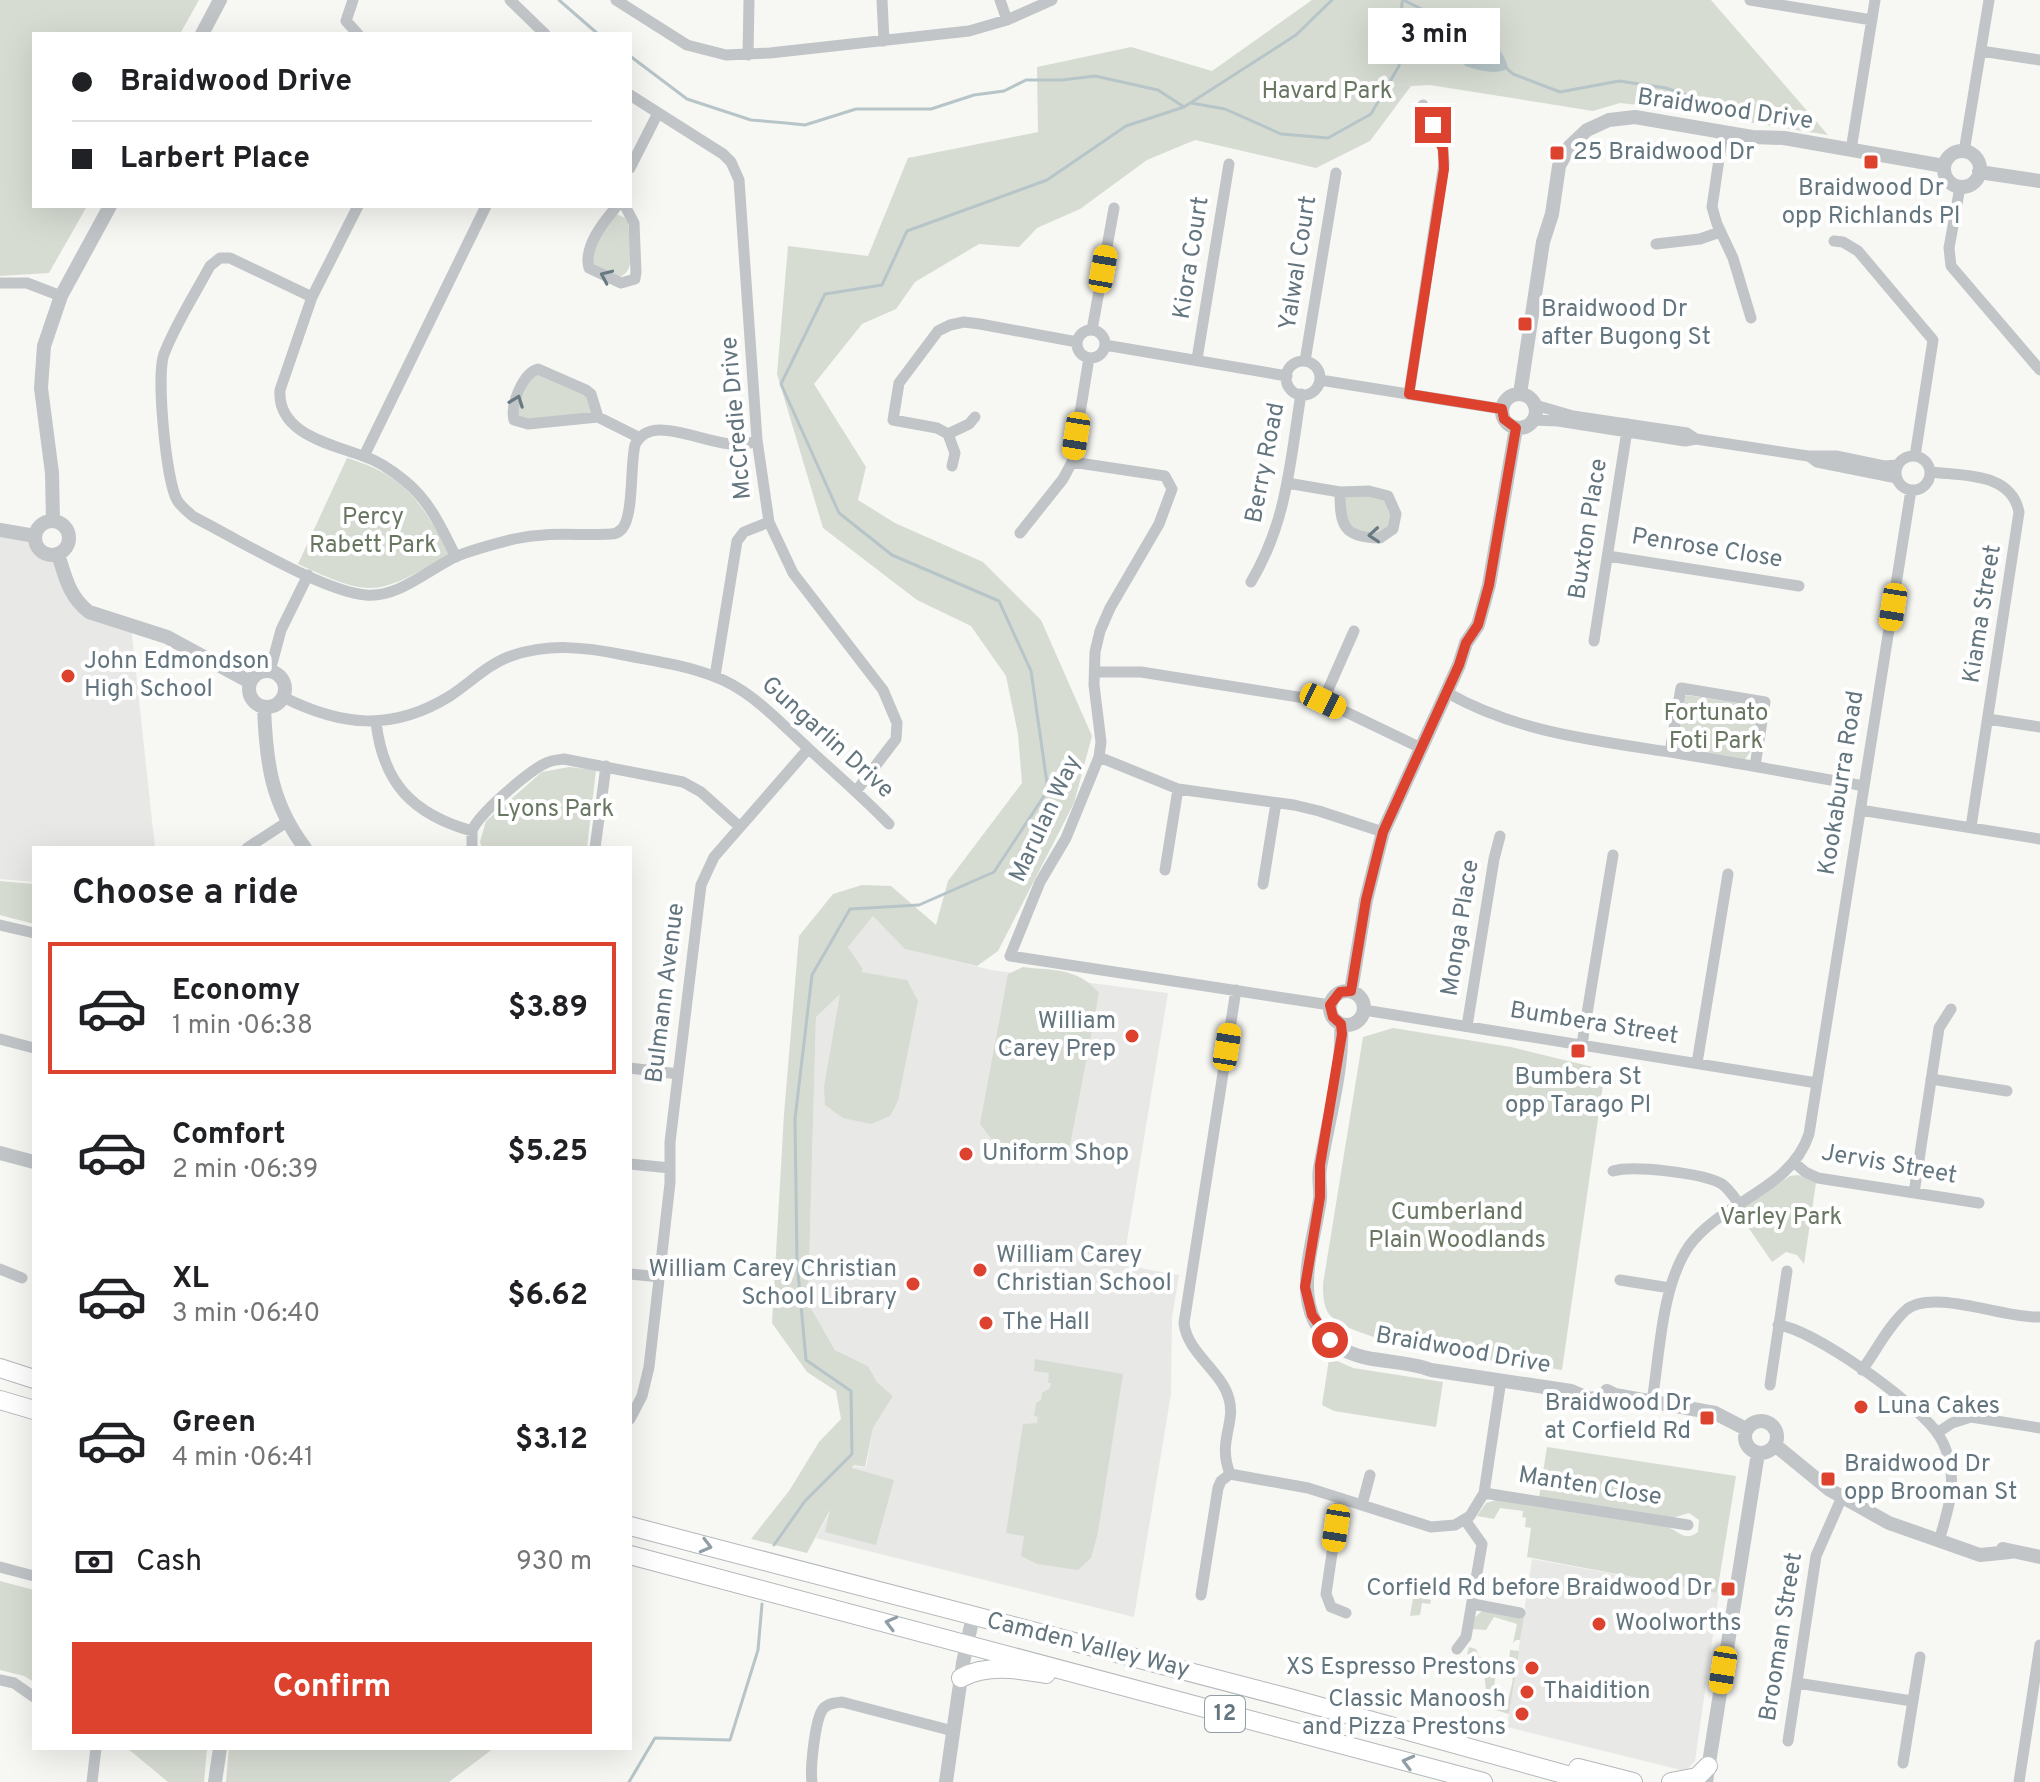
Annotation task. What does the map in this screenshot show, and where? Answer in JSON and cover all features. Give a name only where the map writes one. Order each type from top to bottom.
[{"type":"main road","points":[[0,1368],[32,1378]]},
{"type":"main road","points":[[0,1400],[32,1409]]},
{"type":"main road","name":"Camden Valley Way","points":[[632,1527],[1423,1734],[1592,1782]]},
{"type":"main road","name":"Camden Valley Way","points":[[632,1556],[1483,1782]]},
{"type":"main road","points":[[961,1678],[980,1670],[1029,1671],[1133,1698],[1174,1700]]},
{"type":"main road","points":[[1423,1734],[1535,1757],[1633,1782]]},
{"type":"main road","points":[[1671,1782],[1707,1774]]},
{"type":"street","points":[[203,32],[220,0]]},
{"type":"street","points":[[353,0],[346,21],[356,32]]},
{"type":"street","points":[[510,0],[543,32]]},
{"type":"street","points":[[616,0],[687,45],[715,53],[748,55],[969,31],[1007,20],[1052,0]]},
{"type":"street","points":[[748,55],[749,0]]},
{"type":"street","points":[[882,0],[884,41]]},
{"type":"street","points":[[1000,0],[1007,20]]},
{"type":"street","points":[[1750,0],[1872,20]]},
{"type":"street","points":[[1851,150],[1875,0]]},
{"type":"street","points":[[1964,152],[1989,0]]},
{"type":"street","points":[[1981,51],[2040,60]]},
{"type":"street","name":"McCredie Drive","points":[[632,96],[723,154],[731,162],[739,180],[757,440],[769,522],[793,573],[883,690],[897,723],[896,739],[857,790]]},
{"type":"street","points":[[1409,394],[1444,163],[1443,149],[1423,105]]},
{"type":"street","points":[[632,164],[658,113]]},
{"type":"street","name":"Braidwood Drive","points":[[1520,394],[1544,236],[1552,214],[1559,166],[1570,146],[1594,125],[1626,117],[1752,137],[1784,138],[1944,166]]},
{"type":"street","points":[[1723,132],[1712,207],[1736,267],[1751,318]]},
{"type":"street","points":[[1960,187],[1946,178],[1944,166],[1949,157],[1964,152]]},
{"type":"street","points":[[1960,187],[1975,181],[1979,172],[1977,161],[1964,152]]},
{"type":"street","name":"Kiora Court","points":[[1197,359],[1229,164]]},
{"type":"street","points":[[1979,172],[2040,181]]},
{"type":"street","name":"Yalwal Court","points":[[1305,361],[1336,173]]},
{"type":"street","points":[[1960,187],[1949,248],[1951,266],[2040,370]]},
{"type":"street","points":[[53,521],[52,473],[41,373],[44,346],[61,296],[109,208]]},
{"type":"street","points":[[357,208],[312,297],[280,390],[281,411],[291,423],[309,435],[388,467],[431,508],[456,557]]},
{"type":"street","points":[[364,456],[485,208]]},
{"type":"street","points":[[616,208],[603,225],[587,261],[589,268],[621,283],[635,279],[636,272],[634,223],[626,208]]},
{"type":"street","points":[[1092,330],[1114,208]]},
{"type":"street","points":[[1656,244],[1668,240],[1700,239],[1720,232]]},
{"type":"street","points":[[1834,241],[1843,242],[1858,251],[1933,340],[1915,456]]},
{"type":"street","points":[[312,297],[230,258],[220,258],[210,266],[164,355],[159,380],[173,490],[177,501],[194,517],[308,575],[352,593],[369,596],[402,587],[456,557],[493,544],[540,534],[614,534],[621,530],[627,515],[633,454],[638,437],[655,429],[720,443],[751,444],[757,440]]},
{"type":"street","points":[[0,283],[27,283],[61,296]]},
{"type":"street","points":[[952,466],[955,453],[948,434],[937,428],[893,420],[899,383],[938,331],[964,322],[1077,342]]},
{"type":"street","points":[[1092,330],[1103,335],[1105,345],[1097,357],[1089,358],[1081,353],[1077,342],[1082,333],[1092,330]]},
{"type":"street","points":[[1105,345],[1287,376]]},
{"type":"street","points":[[1020,533],[1063,479],[1072,462],[1089,358]]},
{"type":"street","points":[[1305,361],[1317,368],[1320,380],[1317,388],[1301,394],[1291,389],[1287,376],[1292,365],[1305,361]]},
{"type":"street","points":[[598,417],[591,394],[586,390],[538,369],[528,374],[512,408],[514,420],[528,424],[598,417],[638,437]]},
{"type":"street","points":[[1320,380],[1502,409]]},
{"type":"street","name":"Berry Road","points":[[1251,582],[1273,540],[1287,483],[1301,394]]},
{"type":"street","points":[[1520,394],[1529,398],[1534,412],[1526,427],[1516,428],[1504,419],[1502,409],[1510,397],[1520,394]]},
{"type":"street","points":[[1534,412],[1573,416],[1685,441],[1696,439],[1808,456],[1817,462],[1898,472]]},
{"type":"street","points":[[948,434],[969,424],[975,417]]},
{"type":"street","points":[[1351,991],[1366,900],[1383,832],[1466,643],[1478,625],[1489,585],[1516,428]]},
{"type":"street","name":"Buxton Place","points":[[1594,641],[1627,428]]},
{"type":"street","points":[[1915,456],[1926,461],[1931,472],[1923,488],[1911,490],[1905,488],[1898,472],[1903,460],[1915,456]]},
{"type":"street","name":"Marulan Way","points":[[1072,462],[1165,476],[1172,485],[1159,524],[1100,631],[1095,652],[1101,742],[1099,757],[1066,838],[1040,882],[1010,956],[1236,990]]},
{"type":"street","name":"Kiama Street","points":[[1931,472],[1997,483],[2010,492],[2018,507],[2019,524],[1971,827]]},
{"type":"street","points":[[1287,483],[1340,492],[1369,491],[1388,496],[1396,514],[1393,529],[1380,538],[1351,534],[1343,525],[1340,492]]},
{"type":"street","name":"Kookaburra Road","points":[[1795,1163],[1809,1134],[1911,490]]},
{"type":"street","points":[[53,521],[64,526],[69,533],[67,545],[58,554],[42,551],[37,546],[35,536],[41,525],[53,521]]},
{"type":"street","points":[[715,676],[737,541],[744,532],[769,522]]},
{"type":"street","points":[[0,530],[35,536]]},
{"type":"street","points":[[58,554],[69,589],[89,612],[167,637],[250,682]]},
{"type":"street","name":"Penrose Close","points":[[1608,556],[1799,586]]},
{"type":"street","points":[[270,671],[281,630],[308,575]]},
{"type":"street","points":[[1323,701],[1354,631]]},
{"type":"street","name":"Gungarlin Drive","points":[[283,697],[334,718],[376,722],[417,713],[434,705],[508,657],[551,647],[602,650],[715,676],[746,693],[857,790],[889,824]]},
{"type":"street","points":[[270,671],[283,681],[283,697],[275,705],[264,707],[252,700],[248,691],[250,682],[258,673],[270,671]]},
{"type":"street","points":[[1095,672],[1141,672],[1323,701],[1421,748]]},
{"type":"street","points":[[1670,752],[1681,688],[1765,702],[1755,766]]},
{"type":"street","points":[[1446,692],[1485,712],[1553,734],[1864,786]]},
{"type":"street","points":[[264,707],[264,740],[277,799],[287,822],[304,846]]},
{"type":"street","points":[[1988,719],[2040,727]]},
{"type":"street","points":[[376,722],[384,762],[394,782],[430,816],[472,831]]},
{"type":"street","name":"Bulmann Avenue","points":[[632,1415],[647,1382],[660,1277],[670,1142],[701,885],[714,857],[808,749]]},
{"type":"street","points":[[1099,757],[1178,789],[1319,811],[1383,832]]},
{"type":"street","points":[[472,846],[472,831],[481,816],[546,763],[575,760],[683,782],[701,792],[740,827]]},
{"type":"street","points":[[595,846],[606,766]]},
{"type":"street","points":[[1165,870],[1178,789]]},
{"type":"street","points":[[1263,884],[1276,803]]},
{"type":"street","points":[[1860,810],[2040,839]]},
{"type":"street","points":[[250,846],[287,822]]},
{"type":"street","name":"Monga Place","points":[[1467,1026],[1500,836]]},
{"type":"street","points":[[1582,1044],[1613,855]]},
{"type":"street","points":[[1697,1063],[1728,874]]},
{"type":"street","points":[[0,925],[32,933]]},
{"type":"street","points":[[1230,1474],[1224,1453],[1230,1410],[1228,1395],[1188,1338],[1184,1323],[1236,990],[1330,1005]]},
{"type":"street","points":[[1351,991],[1362,1000],[1364,1010],[1356,1022],[1341,1024],[1333,1017],[1330,1005],[1340,992],[1351,991]]},
{"type":"street","points":[[1914,1193],[1939,1028],[1951,1009]]},
{"type":"street","name":"Bumbera Street","points":[[1364,1010],[1817,1083]]},
{"type":"street","name":"Braidwood Drive","points":[[1341,1024],[1341,1045],[1320,1165],[1320,1197],[1306,1281],[1312,1315],[1330,1340],[1349,1352],[1412,1363],[1431,1370],[1501,1380],[1583,1395],[1590,1399],[1615,1395],[1715,1413],[1746,1429]]},
{"type":"street","points":[[0,1039],[32,1047]]},
{"type":"street","points":[[632,1068],[678,1074]]},
{"type":"street","points":[[1931,1079],[2007,1091]]},
{"type":"street","points":[[0,1153],[32,1161]]},
{"type":"street","points":[[1652,1401],[1670,1288],[1677,1267],[1693,1242],[1711,1224],[1795,1163]]},
{"type":"street","name":"Jervis Street","points":[[1795,1163],[1818,1178],[1979,1203]]},
{"type":"street","points":[[632,1164],[670,1168]]},
{"type":"street","points":[[1613,1171],[1640,1168],[1706,1179],[1725,1186],[1739,1204]]},
{"type":"street","points":[[0,1269],[22,1278]]},
{"type":"street","points":[[1770,1385],[1787,1271]]},
{"type":"street","points":[[632,1274],[660,1277]]},
{"type":"street","points":[[1620,1280],[1670,1288]]},
{"type":"street","points":[[1862,1370],[1902,1314],[1918,1303],[1936,1302],[2040,1317]]},
{"type":"street","points":[[1778,1325],[1800,1331],[1862,1370],[1909,1406],[1937,1433],[1946,1450],[1952,1477],[1951,1497],[1939,1541]]},
{"type":"street","points":[[1201,1595],[1218,1488],[1230,1474],[1308,1488],[1431,1527],[1455,1525],[1465,1520],[1484,1493],[1501,1380]]},
{"type":"street","points":[[1937,1433],[1952,1423],[1971,1417],[2040,1428]]},
{"type":"street","points":[[1766,1421],[1777,1434],[1775,1445],[1768,1452],[1758,1453],[1746,1444],[1746,1429],[1755,1422],[1766,1421]]},
{"type":"street","points":[[1775,1445],[1816,1480],[1889,1523],[1990,1556],[2010,1552],[2040,1557]]},
{"type":"street","points":[[1707,1774],[1758,1453]]},
{"type":"street","points":[[1362,1505],[1370,1475]]},
{"type":"street","name":"Manten Close","points":[[1484,1493],[1688,1525]]},
{"type":"street","name":"Brooman Street","points":[[1788,1741],[1816,1556],[1842,1497]]},
{"type":"street","points":[[1340,1499],[1326,1594],[1331,1607],[1346,1613]]},
{"type":"street","points":[[1457,1649],[1466,1637],[1482,1544],[1465,1520]]},
{"type":"street","points":[[0,1567],[32,1575]]},
{"type":"street","points":[[1473,1604],[1520,1613]]},
{"type":"street","points":[[946,1782],[973,1616]]},
{"type":"street","points":[[2019,1782],[2040,1645]]},
{"type":"street","points":[[1903,1763],[1920,1657]]},
{"type":"street","points":[[0,1680],[14,1683],[32,1696]]},
{"type":"street","points":[[1797,1683],[1912,1701]]},
{"type":"street","points":[[812,1782],[818,1723],[822,1710],[831,1704],[842,1702],[953,1731]]},
{"type":"street","points":[[92,1782],[96,1750]]},
{"type":"street","points":[[215,1782],[220,1750]]},
{"type":"shaded area","points":[[1469,34],[1494,45],[1503,55],[1508,68],[1493,72],[1465,66],[1461,58]]},
{"type":"shaded area","name":"John Edmondson High School","points":[[0,530],[36,542],[42,551],[53,555],[73,597],[131,626],[155,846],[32,846],[32,882],[0,879]]},
{"type":"shaded area","name":"William Carey Christian School","points":[[873,915],[906,949],[991,970],[1168,993],[1123,1265],[1179,1275],[1172,1317],[1171,1394],[1134,1617],[816,1538],[854,1466],[866,1468],[873,1428],[893,1396],[877,1382],[868,1366],[835,1350],[808,1303],[816,1017],[863,969],[848,947]]},
{"type":"shaded area","points":[[1532,1559],[1719,1593],[1695,1761],[1685,1771],[1507,1727]]},
{"type":"green space","points":[[0,0],[199,0],[181,32],[32,32],[32,208],[86,208],[49,273],[0,276]]},
{"type":"green space","name":"Havard Park","points":[[1312,0],[1711,0],[1828,135],[1649,106],[1620,103],[1593,111],[1430,85],[1411,86],[1370,141],[1316,168],[1195,140],[1147,160],[1080,209],[1037,228],[1019,247],[979,244],[915,282],[896,309],[862,324],[814,384],[866,467],[858,500],[895,523],[983,562],[1041,620],[1092,736],[1074,803],[998,951],[977,966],[905,949],[873,916],[848,947],[863,969],[861,972],[907,980],[918,1001],[898,1101],[890,1116],[871,1124],[843,1118],[825,1105],[824,1087],[840,994],[816,1017],[808,1303],[835,1350],[868,1366],[877,1382],[893,1396],[873,1428],[865,1467],[854,1465],[852,1468],[894,1480],[876,1545],[825,1532],[830,1510],[807,1553],[751,1539],[789,1491],[819,1442],[841,1419],[836,1391],[807,1372],[772,1323],[784,1114],[799,936],[833,894],[862,885],[891,886],[936,925],[948,881],[1022,783],[1018,734],[1006,676],[971,626],[917,600],[823,528],[777,374],[788,246],[868,256],[908,158],[1038,132],[1037,67],[1131,47],[1212,71]]},
{"type":"green space","points":[[617,214],[628,223],[631,253],[629,267],[620,277],[593,265],[599,237]]},
{"type":"green space","points":[[540,372],[586,394],[593,414],[527,421],[518,416],[518,406],[533,374]]},
{"type":"green space","name":"Percy Rabett Park","points":[[347,458],[385,474],[411,494],[451,555],[407,578],[376,588],[345,584],[298,564]]},
{"type":"green space","points":[[1358,493],[1384,499],[1394,518],[1383,533],[1361,534],[1346,521],[1345,495]]},
{"type":"green space","name":"Fortunato Foti Park","points":[[1684,697],[1755,706],[1755,735],[1751,751],[1743,761],[1678,750],[1675,745]]},
{"type":"green space","name":"Lyons Park","points":[[569,767],[596,770],[587,846],[481,846],[486,821],[542,772]]},
{"type":"green space","points":[[0,881],[32,884],[32,923],[0,915]]},
{"type":"green space","points":[[1023,967],[1073,974],[1099,993],[1068,1156],[1051,1152],[1043,1162],[1030,1153],[999,1149],[980,1124],[1008,974]]},
{"type":"green space","name":"Cumberland Plain Woodlands","points":[[1393,1028],[1511,1047],[1605,1070],[1562,1370],[1438,1352],[1370,1336],[1345,1326],[1327,1311],[1323,1284],[1363,1037]]},
{"type":"green space","name":"Varley Park","points":[[1798,1175],[1816,1183],[1804,1264],[1797,1255],[1786,1252],[1772,1262],[1737,1211],[1790,1176]]},
{"type":"green space","points":[[1316,1345],[1335,1360],[1353,1368],[1443,1382],[1436,1427],[1334,1411],[1322,1405],[1329,1359]]},
{"type":"green space","points":[[1035,1359],[1123,1374],[1098,1532],[1091,1558],[1078,1570],[1037,1564],[1021,1556],[1024,1536],[1006,1533],[1023,1424],[1037,1423],[1038,1417],[1034,1416],[1036,1403],[1051,1383],[1048,1383],[1049,1373],[1034,1371]]},
{"type":"green space","points":[[1547,1447],[1736,1476],[1717,1593],[1527,1557],[1531,1528],[1525,1527],[1523,1511],[1500,1508],[1494,1519],[1477,1516],[1486,1503],[1496,1500],[1668,1527],[1686,1536],[1698,1532],[1699,1520],[1689,1513],[1672,1518],[1539,1497]]},
{"type":"green space","points":[[1416,1580],[1440,1580],[1439,1586],[1428,1585],[1427,1599],[1431,1600],[1430,1604],[1422,1603],[1420,1615],[1410,1616]]},
{"type":"green space","points":[[0,1581],[32,1589],[32,1681],[0,1670]]},
{"type":"green space","points":[[1482,1611],[1524,1617],[1520,1640],[1513,1643],[1517,1624],[1494,1617],[1486,1630],[1472,1629],[1474,1618]]},
{"type":"green space","points":[[1469,1647],[1476,1649],[1479,1657],[1509,1662],[1510,1650],[1519,1651],[1509,1714],[1467,1702],[1487,1700],[1484,1672],[1478,1671],[1478,1665],[1496,1673],[1492,1702],[1507,1706],[1513,1679],[1507,1675],[1510,1667],[1467,1654]]},
{"type":"green space","points":[[129,1750],[207,1750],[204,1782],[168,1782]]},
{"type":"green space","points":[[229,1750],[491,1750],[449,1782],[226,1782]]},
{"type":"waterway","points":[[559,0],[596,32]]},
{"type":"waterway","points":[[774,1545],[805,1501],[852,1454],[851,1391],[806,1360],[797,1261],[795,1119],[812,975],[850,909],[919,905],[994,872],[1048,790],[1031,671],[999,601],[892,555],[839,513],[781,384],[825,294],[882,285],[907,231],[1047,180],[1126,126],[1184,107],[1296,35],[1332,0]]},
{"type":"waterway","points":[[1403,0],[1459,27],[1469,36]]},
{"type":"waterway","points":[[1191,103],[1225,109],[1281,134],[1328,138],[1371,114],[1399,66],[1402,2]]},
{"type":"waterway","points":[[632,58],[687,99],[751,120],[805,125],[856,109],[931,109],[974,95],[1004,91],[1026,80],[1095,76],[1158,90],[1184,107]]},
{"type":"waterway","points":[[1505,67],[1513,74],[1560,92],[1619,81],[1666,88],[1711,104]]},
{"type":"waterway","points":[[629,1782],[655,1738],[730,1740],[758,1650],[762,1604]]},
{"type":"place","name":"25 Braidwood Dr","points":[[1557,153]]},
{"type":"place","name":"Braidwood Dr opp Richlands Pl","points":[[1871,162]]},
{"type":"place","name":"Braidwood Dr after Bugong St","points":[[1525,324]]},
{"type":"place","name":"John Edmondson High School","points":[[68,676]]},
{"type":"place","name":"William Carey Prep","points":[[1132,1036]]},
{"type":"place","name":"Bumbera St opp Tarago Pl","points":[[1578,1051]]},
{"type":"place","name":"Uniform Shop","points":[[966,1154]]},
{"type":"place","name":"William Carey Christian School","points":[[980,1270]]},
{"type":"place","name":"William Carey Christian School Library","points":[[913,1284]]},
{"type":"place","name":"The Hall","points":[[986,1323]]},
{"type":"place","name":"Luna Cakes","points":[[1861,1407]]},
{"type":"place","name":"Braidwood Dr at Corfield Rd","points":[[1707,1418]]},
{"type":"place","name":"Braidwood Dr opp Brooman St","points":[[1828,1479]]},
{"type":"place","name":"Corfield Rd before Braidwood Dr","points":[[1728,1589]]},
{"type":"place","name":"Woolworths","points":[[1599,1624]]},
{"type":"place","name":"XS Espresso Prestons","points":[[1532,1668]]},
{"type":"place","name":"Thaidition","points":[[1527,1692]]},
{"type":"place","name":"Classic Manoosh and Pizza Prestons","points":[[1522,1714]]},
{"type":"route","points":[[1330,1340],[1312,1315],[1305,1287],[1320,1197],[1320,1165],[1342,1034],[1341,1024],[1333,1017],[1330,1005],[1340,992],[1351,991],[1366,900],[1383,832],[1459,665],[1461,653],[1478,625],[1489,585],[1516,428],[1504,419],[1502,409],[1409,394],[1444,169],[1443,149],[1433,125]]}]
